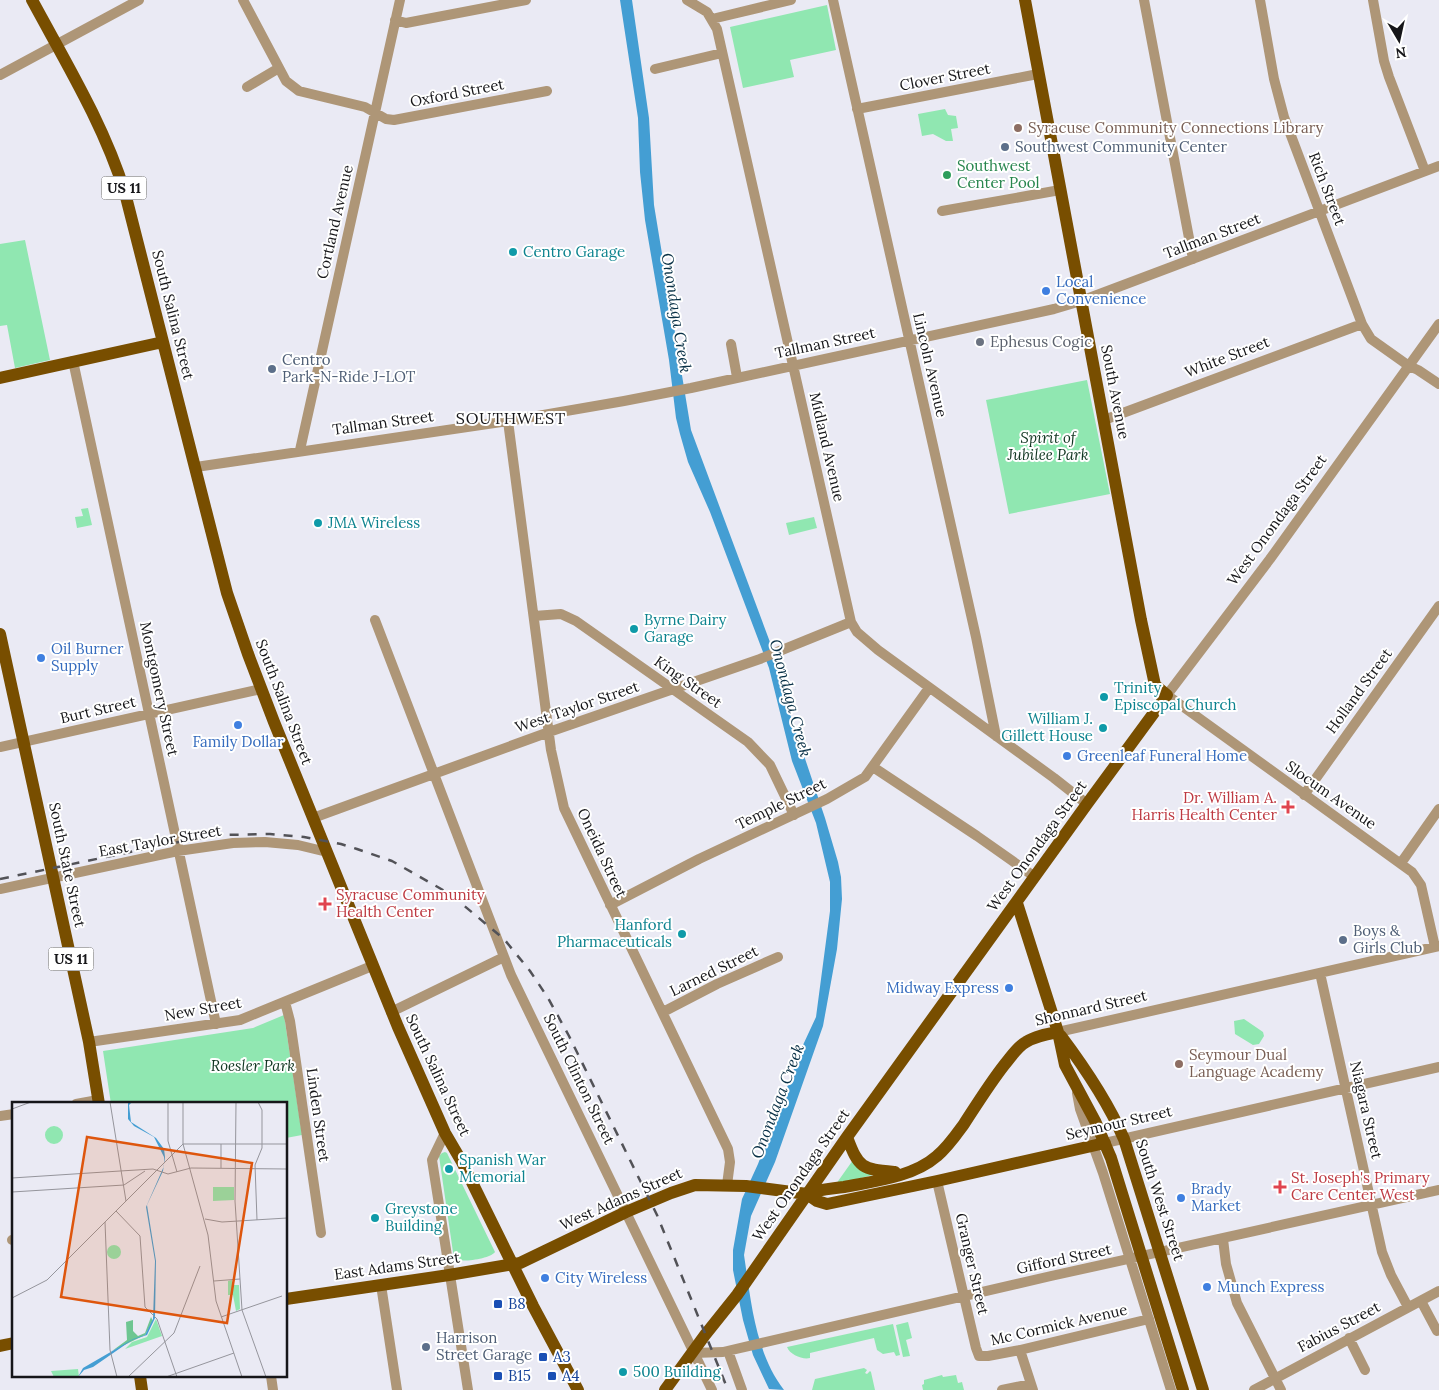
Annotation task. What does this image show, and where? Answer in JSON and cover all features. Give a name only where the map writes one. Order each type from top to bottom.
[{"type":"main road","name":"South Salina Street","points":[[32,0],[92,112],[117,167],[227,593],[261,689],[372,966],[445,1133],[462,1162],[512,1265],[578,1390]]},
{"type":"main road","name":"South Avenue","points":[[1025,0],[1154,682],[1167,695]]},
{"type":"main road","points":[[0,378],[163,342]]},
{"type":"main road","name":"South State Street","points":[[0,634],[89,1042],[99,1102]]},
{"type":"main road","name":"West Onondaga Street","points":[[665,1390],[737,1295],[847,1137],[1167,695]]},
{"type":"main road","name":"South West Street","points":[[1017,903],[1058,1032],[1065,1065],[1096,1120],[1099,1144],[1136,1258],[1183,1390]]},
{"type":"main road","name":"South West Street","points":[[1058,1032],[1077,1057],[1107,1104],[1124,1139],[1203,1390]]},
{"type":"main road","name":"Shonnard Street","points":[[807,1194],[818,1190],[908,1173],[931,1161],[952,1141],[1000,1070],[1024,1043],[1042,1035],[1058,1032]]},
{"type":"main road","points":[[847,1137],[856,1158],[865,1168],[908,1173]]},
{"type":"main road","name":"Seymour Street","points":[[807,1194],[817,1201],[828,1204],[1099,1144]]},
{"type":"main road","name":"West Adams Street","points":[[512,1265],[520,1263],[626,1212],[695,1185],[746,1186],[807,1194]]},
{"type":"main road","name":"East Adams Street","points":[[288,1299],[512,1265]]},
{"type":"street","points":[[0,75],[139,0]]},
{"type":"street","name":"Oxford Street","points":[[243,0],[286,81],[299,91],[365,107],[386,119],[394,120],[547,91]]},
{"type":"street","name":"Cortland Avenue","points":[[300,450],[400,0]]},
{"type":"street","points":[[395,20],[406,22],[526,0]]},
{"type":"street","points":[[687,0],[707,12],[712,19],[789,0]]},
{"type":"street","name":"Lincoln Avenue","points":[[833,0],[976,637],[996,736]]},
{"type":"street","points":[[1144,0],[1193,259]]},
{"type":"street","name":"Rich Street","points":[[1260,0],[1279,101],[1362,324],[1371,339],[1409,366],[1439,384]]},
{"type":"street","points":[[1373,0],[1384,61],[1425,171]]},
{"type":"street","name":"Midland Avenue","points":[[712,19],[717,29],[850,622],[857,632],[878,650],[1087,804]]},
{"type":"street","points":[[655,69],[722,53]]},
{"type":"street","points":[[247,87],[279,68]]},
{"type":"street","name":"Clover Street","points":[[857,109],[1038,74]]},
{"type":"street","name":"Tallman Street","points":[[196,467],[508,420],[691,388],[1054,309],[1081,301],[1439,166]]},
{"type":"street","points":[[942,211],[1060,190]]},
{"type":"street","name":"White Street","points":[[1104,420],[1362,324]]},
{"type":"street","name":"West Onondaga Street","points":[[1167,695],[1270,560],[1439,324]]},
{"type":"street","points":[[731,344],[737,377]]},
{"type":"street","name":"Montgomery Street","points":[[72,361],[216,1024]]},
{"type":"street","name":"Oneida Street","points":[[508,420],[549,732],[564,808],[728,1149],[730,1162],[727,1185]]},
{"type":"street","name":"Holland Street","points":[[1304,795],[1439,607]]},
{"type":"street","name":"King Street","points":[[534,616],[561,614],[567,616],[748,742],[760,753],[777,777],[794,815]]},
{"type":"street","name":"South Clinton Street","points":[[375,620],[511,975],[712,1390]]},
{"type":"street","name":"West Taylor Street","points":[[313,818],[549,732],[782,651],[850,622]]},
{"type":"street","name":"Temple Street","points":[[610,905],[699,859],[827,799],[865,777],[929,688]]},
{"type":"street","name":"Burt Street","points":[[0,747],[261,689]]},
{"type":"street","name":"Slocum Avenue","points":[[1167,695],[1412,872],[1421,885],[1437,947]]},
{"type":"street","points":[[873,767],[1035,877]]},
{"type":"street","points":[[1401,863],[1438,812]]},
{"type":"street","name":"East Taylor Street","points":[[0,889],[178,851],[233,843],[264,842],[298,845],[327,852]]},
{"type":"street","name":"Shonnard Street","points":[[1058,1032],[1437,947]]},
{"type":"street","points":[[392,1012],[504,957]]},
{"type":"street","name":"Larned Street","points":[[663,1012],[716,984],[778,957]]},
{"type":"street","name":"New Street","points":[[89,1042],[240,1020],[372,966]]},
{"type":"street","name":"Niagara Street","points":[[1320,973],[1382,1252],[1391,1275],[1408,1308]]},
{"type":"street","name":"Linden Street","points":[[285,1002],[290,1021],[321,1233]]},
{"type":"street","name":"Seymour Street","points":[[1099,1144],[1439,1067]]},
{"type":"street","points":[[445,1133],[432,1160],[468,1390]]},
{"type":"street","name":"Granger Street","points":[[937,1181],[977,1354]]},
{"type":"street","name":"Gifford Street","points":[[694,1352],[728,1351],[964,1296],[1439,1190]]},
{"type":"street","points":[[1223,1239],[1226,1264],[1237,1303],[1282,1390]]},
{"type":"street","name":"South West Street","points":[[1136,1258],[1149,1319],[1171,1390]]},
{"type":"street","points":[[381,1285],[398,1390]]},
{"type":"street","name":"Fabius Street","points":[[1254,1390],[1439,1291]]},
{"type":"street","points":[[1421,1301],[1437,1331]]},
{"type":"street","name":"Mc Cormick Avenue","points":[[977,1354],[984,1357],[1020,1350],[1149,1319]]},
{"type":"street","points":[[1349,1338],[1365,1370]]},
{"type":"street","points":[[1002,1390],[1032,1387],[1020,1350]]},
{"type":"street","points":[[728,1351],[742,1390]]},
{"type":"green space","points":[[827,5],[836,50],[790,60],[794,77],[743,88],[730,27]]},
{"type":"green space","points":[[945,109],[948,115],[956,116],[958,128],[951,129],[953,141],[946,141],[933,134],[922,136],[918,114]]},
{"type":"green space","points":[[25,240],[50,360],[15,368],[7,325],[0,326],[0,244]]},
{"type":"green space","name":"Spirit of Jubilee Park","points":[[1087,380],[1110,494],[1009,514],[986,400]]},
{"type":"green space","points":[[88,508],[92,525],[77,528],[75,517],[83,516],[81,509]]},
{"type":"green space","points":[[814,517],[817,528],[789,535],[786,523]]},
{"type":"green space","name":"Roesler Park","points":[[284,1015],[302,1135],[288,1138],[288,1102],[111,1102],[103,1051],[253,1028]]},
{"type":"green space","points":[[1244,1019],[1263,1032],[1264,1036],[1259,1044],[1253,1045],[1235,1034],[1234,1021]]},
{"type":"green space","points":[[445,1152],[495,1252],[487,1257],[469,1260],[454,1259],[439,1156]]},
{"type":"green space","points":[[853,1160],[873,1175],[836,1184]]},
{"type":"green space","points":[[908,1322],[912,1338],[906,1340],[910,1356],[903,1357],[896,1325]]},
{"type":"green space","points":[[893,1324],[900,1355],[896,1356],[894,1352],[883,1354],[877,1350],[874,1338],[810,1353],[810,1358],[800,1358],[794,1355],[787,1347]]},
{"type":"green space","points":[[864,1368],[867,1370],[865,1373],[871,1372],[875,1390],[812,1390],[815,1379]]},
{"type":"green space","points":[[942,1375],[943,1377],[956,1375],[958,1383],[962,1382],[964,1390],[923,1390],[924,1380]]},
{"type":"water","points":[[620,0],[632,0],[649,118],[654,205],[691,430],[780,669],[790,714],[825,818],[841,877],[842,899],[837,949],[823,1026],[775,1162],[751,1216],[744,1255],[752,1308],[760,1343],[774,1375],[784,1390],[769,1389],[753,1355],[743,1320],[733,1270],[733,1250],[742,1199],[758,1164],[803,1045],[816,1017],[830,911],[830,882],[816,823],[792,761],[769,668],[710,512],[688,462],[676,418],[669,360],[645,220],[640,172],[638,118]]},
{"type":"railway","points":[[0,879],[188,840],[223,835],[270,834],[304,837],[357,849],[392,861],[450,894],[504,939],[530,971],[548,998],[569,1036],[657,1215],[728,1390]]},
{"type":"place","name":"Syracuse Community Connections Library","points":[[1018,128]]},
{"type":"place","name":"Southwest Community Center","points":[[1005,147]]},
{"type":"place","name":"Southwest Center Pool","points":[[947,175]]},
{"type":"place","name":"Centro Garage","points":[[513,252]]},
{"type":"place","name":"Local Convenience","points":[[1046,291]]},
{"type":"place","name":"Ephesus Cogic","points":[[980,342]]},
{"type":"place","name":"Centro Park-N-Ride J-LOT","points":[[272,369]]},
{"type":"place","name":"JMA Wireless","points":[[318,523]]},
{"type":"place","name":"Byrne Dairy Garage","points":[[634,629]]},
{"type":"place","name":"Oil Burner Supply","points":[[41,658]]},
{"type":"place","name":"Trinity Episcopal Church","points":[[1104,697]]},
{"type":"place","name":"Family Dollar","points":[[238,725]]},
{"type":"place","name":"William J. Gillett House","points":[[1103,728]]},
{"type":"place","name":"Greenleaf Funeral Home","points":[[1067,756]]},
{"type":"place","name":"Dr. William A. Harris Health Center","points":[[1288,807]]},
{"type":"place","name":"Syracuse Community Health Center","points":[[325,904]]},
{"type":"place","name":"Hanford Pharmaceuticals","points":[[682,934]]},
{"type":"place","name":"Boys & Girls Club","points":[[1343,940]]},
{"type":"place","name":"Midway Express","points":[[1009,988]]},
{"type":"place","name":"Seymour Dual Language Academy","points":[[1179,1064]]},
{"type":"place","name":"Spanish War Memorial","points":[[449,1169]]},
{"type":"place","name":"St. Joseph's Primary Care Center West","points":[[1280,1187]]},
{"type":"place","name":"Brady Market","points":[[1181,1198]]},
{"type":"place","name":"Greystone Building","points":[[375,1218]]},
{"type":"place","name":"City Wireless","points":[[545,1278]]},
{"type":"place","name":"Munch Express","points":[[1207,1287]]},
{"type":"place","name":"B8","points":[[498,1304]]},
{"type":"place","name":"Harrison Street Garage","points":[[426,1347]]},
{"type":"place","name":"A3","points":[[543,1357]]},
{"type":"place","name":"500 Building","points":[[623,1372]]},
{"type":"place","name":"B15","points":[[498,1376]]},
{"type":"place","name":"A4","points":[[552,1376]]},
{"type":"district","name":"SOUTHWEST","points":[[511,418]]},
{"type":"water label","name":"Onondaga Creek","points":[[677,313]]},
{"type":"water label","name":"Onondaga Creek","points":[[791,698]]},
{"type":"water label","name":"Onondaga Creek","points":[[777,1101]]}]
